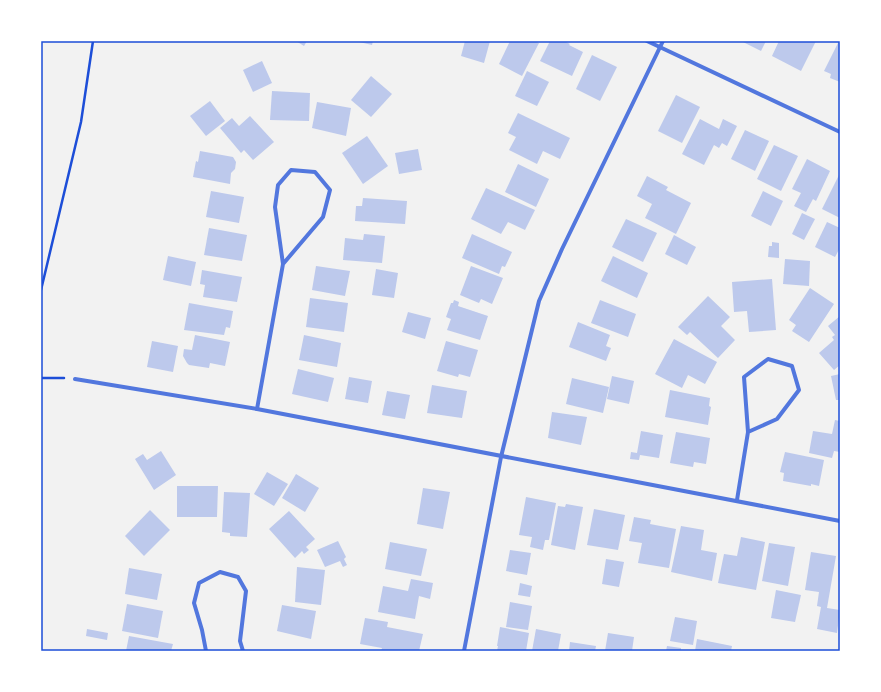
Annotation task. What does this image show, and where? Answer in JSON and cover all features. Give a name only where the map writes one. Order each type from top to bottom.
[{"type":"street","points":[[647,41],[840,132]]},
{"type":"street","points":[[464,651],[501,457],[539,301],[562,249],[663,41]]},
{"type":"street","points":[[257,409],[283,264],[275,207],[278,184],[291,170],[315,172],[330,190],[323,217],[283,264]]},
{"type":"street","points":[[737,500],[748,432],[744,378],[768,359],[792,366],[799,390],[778,419],[748,432]]},
{"type":"street","points":[[75,379],[257,409],[840,521]]},
{"type":"street","points":[[206,651],[194,602],[199,584],[220,572],[238,577],[246,591],[240,641],[243,651]]},
{"type":"path","points":[[41,290],[81,122],[93,41]]},
{"type":"path","points":[[41,378],[75,379]]},
{"type":"building","points":[[296,41],[307,41],[304,46]]},
{"type":"building","points":[[355,41],[373,41],[372,45]]},
{"type":"building","points":[[465,41],[490,41],[484,63],[461,56]]},
{"type":"building","points":[[510,41],[534,41],[539,43],[522,76],[499,64]]},
{"type":"building","points":[[550,41],[564,41],[583,52],[572,76],[540,61]]},
{"type":"building","points":[[741,41],[766,41],[761,51]]},
{"type":"building","points":[[779,41],[816,41],[801,71],[772,56]]},
{"type":"building","points":[[839,41],[840,82],[830,78],[831,74],[824,71]]},
{"type":"building","points":[[592,55],[617,67],[600,101],[576,89]]},
{"type":"building","points":[[262,61],[272,83],[253,92],[243,70]]},
{"type":"building","points":[[527,71],[549,82],[537,106],[515,96]]},
{"type":"building","points":[[371,76],[392,94],[371,117],[351,100]]},
{"type":"building","points":[[272,91],[310,93],[309,121],[270,120]]},
{"type":"building","points":[[676,95],[700,107],[682,143],[658,131]]},
{"type":"building","points":[[210,101],[225,121],[206,136],[190,116]]},
{"type":"building","points":[[317,102],[351,108],[346,136],[312,128]]},
{"type":"building","points":[[518,113],[570,138],[560,159],[543,151],[537,164],[509,150],[516,137],[508,133]]},
{"type":"building","points":[[250,116],[274,142],[253,160],[244,150],[241,153],[220,128],[232,118],[239,126]]},
{"type":"building","points":[[700,119],[719,129],[723,119],[737,126],[727,146],[722,143],[719,148],[714,145],[704,165],[682,154]]},
{"type":"building","points":[[745,130],[769,141],[755,171],[731,159]]},
{"type":"building","points":[[367,136],[388,166],[363,184],[342,153]]},
{"type":"building","points":[[774,145],[798,156],[781,191],[757,179]]},
{"type":"building","points":[[418,149],[422,170],[399,174],[395,153]]},
{"type":"building","points":[[200,151],[233,157],[236,162],[235,169],[231,173],[230,184],[193,177],[196,161],[198,162]]},
{"type":"building","points":[[807,159],[830,171],[816,201],[813,199],[806,212],[794,206],[801,193],[792,189]]},
{"type":"building","points":[[518,164],[549,179],[536,207],[505,192]]},
{"type":"building","points":[[840,175],[840,218],[822,209]]},
{"type":"building","points":[[647,176],[668,187],[666,190],[691,203],[676,234],[645,218],[652,204],[637,196]]},
{"type":"building","points":[[486,188],[535,210],[525,230],[508,222],[501,234],[471,219]]},
{"type":"building","points":[[211,191],[244,197],[239,223],[206,217]]},
{"type":"building","points":[[763,191],[783,201],[771,226],[751,216]]},
{"type":"building","points":[[363,198],[407,201],[405,224],[355,221],[356,206],[362,206]]},
{"type":"building","points":[[802,213],[815,219],[804,240],[792,234]]},
{"type":"building","points":[[626,219],[657,233],[643,262],[612,247]]},
{"type":"building","points":[[827,222],[840,228],[840,248],[835,257],[815,247]]},
{"type":"building","points":[[209,228],[247,235],[242,261],[204,255]]},
{"type":"building","points":[[364,234],[385,236],[382,263],[343,260],[345,238],[363,240]]},
{"type":"building","points":[[472,234],[512,252],[505,267],[502,266],[499,274],[462,258]]},
{"type":"building","points":[[674,235],[696,247],[687,265],[665,254]]},
{"type":"building","points":[[772,242],[779,243],[779,258],[768,257],[769,246],[772,246]]},
{"type":"building","points":[[168,256],[196,262],[191,286],[163,280]]},
{"type":"building","points":[[613,256],[648,273],[637,298],[601,281]]},
{"type":"building","points":[[785,259],[810,261],[809,286],[783,284]]},
{"type":"building","points":[[316,266],[350,271],[345,296],[312,290]]},
{"type":"building","points":[[471,266],[503,278],[492,304],[481,299],[479,303],[460,295]]},
{"type":"building","points":[[376,269],[398,273],[394,298],[372,295]]},
{"type":"building","points":[[202,270],[242,277],[237,302],[203,297],[205,285],[200,284]]},
{"type":"building","points":[[772,279],[776,330],[749,332],[747,311],[734,312],[732,282]]},
{"type":"building","points":[[810,288],[834,304],[809,342],[792,331],[796,325],[789,320]]},
{"type":"building","points":[[708,296],[730,317],[721,326],[735,340],[718,358],[690,332],[687,335],[678,327]]},
{"type":"building","points":[[310,298],[348,303],[344,332],[306,327]]},
{"type":"building","points":[[454,300],[459,302],[458,306],[488,316],[480,340],[447,330],[451,319],[446,317],[451,303],[453,303]]},
{"type":"building","points":[[600,300],[636,314],[628,337],[591,323]]},
{"type":"building","points":[[189,303],[233,311],[230,328],[226,327],[224,335],[184,330]]},
{"type":"building","points":[[408,312],[431,318],[425,339],[402,332]]},
{"type":"building","points":[[840,316],[840,365],[834,370],[819,353],[834,340],[832,337],[835,335],[828,326]]},
{"type":"building","points":[[578,322],[610,335],[606,346],[611,348],[606,361],[569,347]]},
{"type":"building","points":[[195,335],[230,342],[225,366],[210,363],[209,368],[189,365],[187,363],[183,356],[184,349],[192,350]]},
{"type":"building","points":[[304,335],[341,343],[337,367],[299,360]]},
{"type":"building","points":[[674,339],[717,362],[705,384],[688,375],[682,388],[655,374]]},
{"type":"building","points":[[152,341],[178,346],[173,372],[147,367]]},
{"type":"building","points":[[446,341],[478,350],[470,377],[459,374],[458,377],[437,371]]},
{"type":"building","points":[[298,369],[334,378],[328,402],[292,394]]},
{"type":"building","points":[[840,374],[840,400],[836,400],[831,376]]},
{"type":"building","points":[[612,376],[634,381],[629,404],[607,399]]},
{"type":"building","points":[[349,377],[372,381],[368,403],[345,399]]},
{"type":"building","points":[[572,378],[609,387],[603,413],[566,404]]},
{"type":"building","points":[[432,385],[467,391],[462,418],[427,413]]},
{"type":"building","points":[[670,390],[710,398],[709,406],[711,407],[708,425],[665,417]]},
{"type":"building","points":[[387,391],[410,395],[405,419],[382,415]]},
{"type":"building","points":[[552,412],[587,417],[581,445],[548,438]]},
{"type":"building","points":[[835,420],[840,421],[840,452],[834,451],[832,458],[809,453],[813,431],[832,434]]},
{"type":"building","points":[[641,431],[663,435],[659,458],[640,455],[639,460],[630,459],[631,452],[637,453]]},
{"type":"building","points":[[676,432],[710,438],[706,464],[694,462],[693,467],[670,463]]},
{"type":"building","points":[[161,451],[176,475],[154,490],[135,459],[143,454],[147,460]]},
{"type":"building","points":[[785,452],[824,460],[819,486],[783,481],[784,473],[780,472]]},
{"type":"building","points":[[267,472],[288,484],[274,506],[254,494]]},
{"type":"building","points":[[296,474],[319,488],[305,512],[282,498]]},
{"type":"building","points":[[177,486],[218,486],[217,517],[177,517]]},
{"type":"building","points":[[423,488],[450,492],[443,529],[417,524]]},
{"type":"building","points":[[224,492],[250,493],[247,537],[230,536],[230,533],[222,532]]},
{"type":"building","points":[[526,497],[556,503],[549,540],[545,540],[543,550],[530,547],[532,537],[519,535]]},
{"type":"building","points":[[566,504],[583,507],[575,550],[551,545],[558,506],[565,507]]},
{"type":"building","points":[[594,509],[625,515],[618,550],[587,545]]},
{"type":"building","points":[[150,510],[170,530],[144,556],[125,536]]},
{"type":"building","points":[[289,511],[315,539],[306,547],[309,550],[304,554],[302,551],[295,558],[269,529]]},
{"type":"building","points":[[634,517],[651,520],[650,524],[676,529],[669,568],[638,563],[642,543],[629,541]]},
{"type":"building","points":[[681,526],[704,530],[701,550],[717,553],[712,581],[671,572]]},
{"type":"building","points":[[741,537],[765,542],[756,590],[718,583],[724,554],[737,556]]},
{"type":"building","points":[[338,541],[346,557],[344,559],[347,565],[343,567],[340,561],[325,567],[317,550]]},
{"type":"building","points":[[390,542],[427,549],[421,576],[385,569]]},
{"type":"building","points":[[769,543],[795,547],[788,586],[762,581]]},
{"type":"building","points":[[510,550],[531,553],[527,575],[506,571]]},
{"type":"building","points":[[811,552],[836,556],[827,608],[840,610],[837,633],[817,629],[821,607],[817,606],[819,592],[805,590]]},
{"type":"building","points":[[606,559],[624,562],[619,587],[602,584]]},
{"type":"building","points":[[297,567],[325,570],[321,605],[295,602]]},
{"type":"building","points":[[129,568],[162,574],[157,600],[125,594]]},
{"type":"building","points":[[411,579],[433,583],[430,599],[419,596],[415,619],[378,612],[383,586],[408,591]]},
{"type":"building","points":[[520,583],[532,586],[530,597],[518,595]]},
{"type":"building","points":[[776,590],[801,595],[795,622],[771,618]]},
{"type":"building","points":[[510,602],[532,606],[528,630],[506,627]]},
{"type":"building","points":[[127,604],[163,611],[158,638],[122,631]]},
{"type":"building","points":[[282,605],[316,611],[311,639],[277,631]]},
{"type":"building","points":[[675,617],[697,621],[693,645],[670,641]]},
{"type":"building","points":[[365,618],[388,622],[387,627],[423,634],[419,651],[381,651],[382,648],[360,644]]},
{"type":"building","points":[[500,627],[529,633],[526,651],[497,651]]},
{"type":"building","points":[[87,629],[108,633],[107,640],[86,636]]},
{"type":"building","points":[[536,629],[561,634],[558,651],[532,651]]},
{"type":"building","points":[[608,633],[634,637],[632,651],[605,651]]},
{"type":"building","points":[[129,636],[173,644],[171,651],[126,651]]},
{"type":"building","points":[[697,639],[732,646],[731,651],[695,651]]},
{"type":"building","points":[[570,642],[596,646],[595,651],[569,651]]},
{"type":"building","points":[[667,646],[681,648],[681,651],[666,651]]}]
